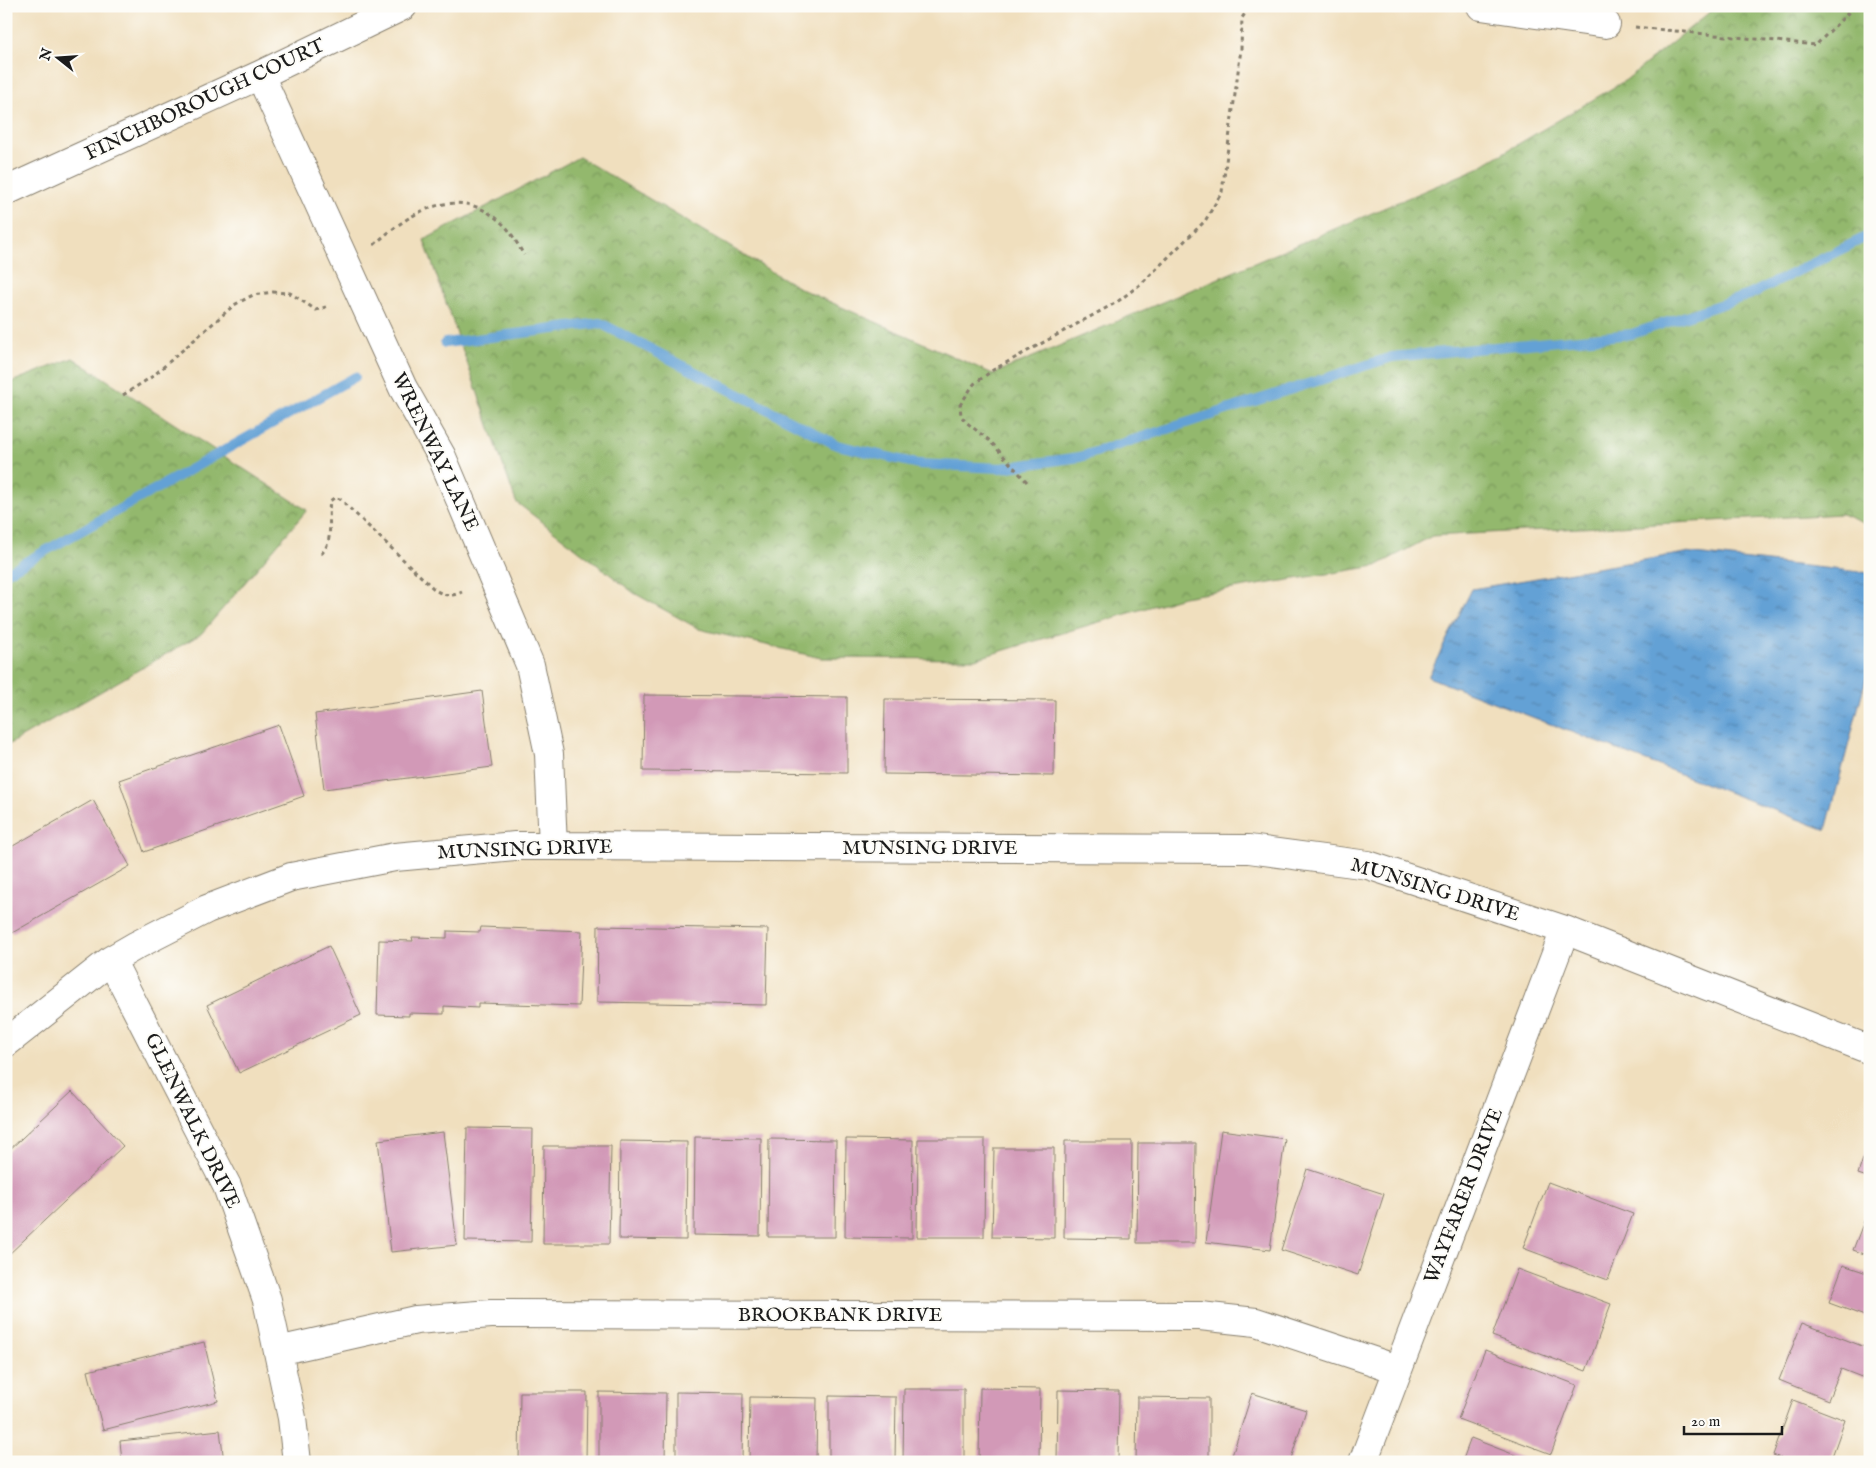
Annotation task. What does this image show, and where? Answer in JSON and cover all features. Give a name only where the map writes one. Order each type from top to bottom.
[{"type":"street","name":"FINCHBOROUGH COURT","points":[[6,191],[260,75],[403,6]]},
{"type":"street","points":[[1481,6],[1606,24]]},
{"type":"street","name":"WRENWAY LANE","points":[[260,75],[403,388],[442,457],[530,665],[549,754],[553,846]]},
{"type":"street","name":"MUNSING DRIVE","points":[[6,1043],[111,960],[207,909],[291,877],[395,857],[515,846],[553,846],[1249,849],[1368,865],[1565,930],[1870,1050]]},
{"type":"street","name":"WAYFARER DRIVE","points":[[1363,1462],[1565,930]]},
{"type":"street","name":"GLENWALK DRIVE","points":[[111,960],[227,1186],[268,1300],[292,1418],[297,1462]]},
{"type":"street","name":"BROOKBANK DRIVE","points":[[278,1351],[416,1320],[491,1314],[1200,1316],[1256,1322],[1397,1369]]},
{"type":"path","points":[[1027,482],[1000,451],[961,416],[960,405],[974,384],[993,370],[1117,302],[1142,283],[1205,221],[1222,192],[1229,155],[1242,18],[1250,6]]},
{"type":"path","points":[[1606,24],[1816,45],[1855,6]]},
{"type":"path","points":[[374,245],[390,230],[434,205],[450,202],[468,204],[489,212],[506,227],[524,255]]},
{"type":"path","points":[[123,395],[153,376],[234,305],[254,295],[272,292],[290,293],[310,308],[316,310],[326,306]]},
{"type":"path","points":[[321,554],[326,549],[329,535],[330,501],[334,498],[340,499],[435,590],[445,595],[454,596],[462,592]]},
{"type":"green space","points":[[1717,6],[1870,6],[1870,526],[1842,514],[1432,536],[1376,566],[1183,597],[975,659],[821,658],[699,629],[634,593],[516,502],[424,240],[579,157],[801,289],[993,374],[1478,168],[1626,80]]},
{"type":"green space","points":[[73,358],[307,510],[201,634],[6,746],[6,384]]},
{"type":"water","points":[[1685,553],[1870,573],[1870,663],[1826,830],[1428,677],[1472,589]]},
{"type":"building","points":[[482,691],[492,767],[324,789],[315,714]]},
{"type":"building","points":[[644,695],[847,697],[847,773],[643,771]]},
{"type":"building","points":[[885,699],[1055,700],[1054,776],[884,774]]},
{"type":"building","points":[[279,725],[304,796],[144,852],[119,780]]},
{"type":"building","points":[[93,800],[130,866],[12,933],[6,923],[6,850]]},
{"type":"building","points":[[598,926],[768,929],[766,1005],[597,1002]]},
{"type":"building","points":[[481,927],[582,931],[579,1006],[478,1003],[478,1008],[444,1006],[444,1014],[409,1013],[409,1016],[377,1015],[379,940],[413,941],[412,937],[447,938],[447,931],[480,932]]},
{"type":"building","points":[[329,946],[361,1015],[239,1073],[207,1005]]},
{"type":"building","points":[[72,1091],[123,1146],[6,1257],[6,1153]]},
{"type":"building","points":[[467,1128],[533,1129],[531,1242],[465,1241]]},
{"type":"building","points":[[1221,1130],[1285,1139],[1270,1250],[1206,1242]]},
{"type":"building","points":[[443,1132],[457,1245],[391,1252],[378,1140]]},
{"type":"building","points":[[695,1137],[761,1138],[760,1236],[694,1235]]},
{"type":"building","points":[[769,1139],[836,1140],[835,1237],[768,1237]]},
{"type":"building","points":[[846,1139],[913,1140],[912,1238],[845,1237]]},
{"type":"building","points":[[918,1139],[985,1139],[984,1237],[917,1237]]},
{"type":"building","points":[[620,1141],[687,1142],[686,1240],[619,1239]]},
{"type":"building","points":[[1065,1141],[1132,1141],[1131,1239],[1064,1238]]},
{"type":"building","points":[[1870,1141],[1870,1178],[1858,1174]]},
{"type":"building","points":[[1138,1143],[1196,1143],[1195,1243],[1137,1243]]},
{"type":"building","points":[[544,1146],[611,1146],[609,1244],[543,1244]]},
{"type":"building","points":[[994,1148],[1054,1148],[1054,1238],[992,1237]]},
{"type":"building","points":[[1307,1169],[1384,1194],[1358,1275],[1281,1250]]},
{"type":"building","points":[[1548,1182],[1633,1214],[1608,1280],[1523,1248]]},
{"type":"building","points":[[1870,1205],[1870,1256],[1853,1250]]},
{"type":"building","points":[[1843,1265],[1870,1274],[1870,1318],[1829,1303]]},
{"type":"building","points":[[1517,1269],[1611,1304],[1586,1371],[1492,1336]]},
{"type":"building","points":[[1802,1323],[1870,1349],[1870,1363],[1864,1378],[1841,1369],[1828,1400],[1779,1380]]},
{"type":"building","points":[[204,1342],[218,1401],[103,1430],[88,1371]]},
{"type":"building","points":[[1485,1350],[1577,1385],[1551,1454],[1458,1419]]},
{"type":"building","points":[[980,1388],[1040,1389],[1039,1462],[979,1462]]},
{"type":"building","points":[[904,1389],[964,1389],[964,1462],[903,1462]]},
{"type":"building","points":[[1058,1390],[1119,1391],[1118,1462],[1057,1462]]},
{"type":"building","points":[[520,1392],[587,1392],[586,1462],[519,1462]]},
{"type":"building","points":[[599,1392],[666,1393],[665,1462],[599,1462]]},
{"type":"building","points":[[676,1392],[743,1393],[742,1462],[676,1462]]},
{"type":"building","points":[[1252,1393],[1306,1410],[1290,1462],[1230,1462]]},
{"type":"building","points":[[829,1396],[896,1397],[895,1462],[829,1462]]},
{"type":"building","points":[[750,1397],[817,1398],[816,1462],[749,1462]]},
{"type":"building","points":[[1137,1397],[1209,1398],[1209,1462],[1136,1462]]},
{"type":"building","points":[[1793,1400],[1845,1420],[1830,1462],[1790,1462],[1773,1455]]},
{"type":"building","points":[[220,1430],[224,1462],[122,1462],[120,1441]]},
{"type":"building","points":[[1471,1438],[1533,1462],[1462,1462]]},
{"type":"waterway","points":[[445,343],[600,323],[837,445],[918,464],[1001,468],[1080,457],[1392,357],[1632,334],[1749,295],[1870,235]]},
{"type":"waterway","points":[[6,573],[355,377]]}]
